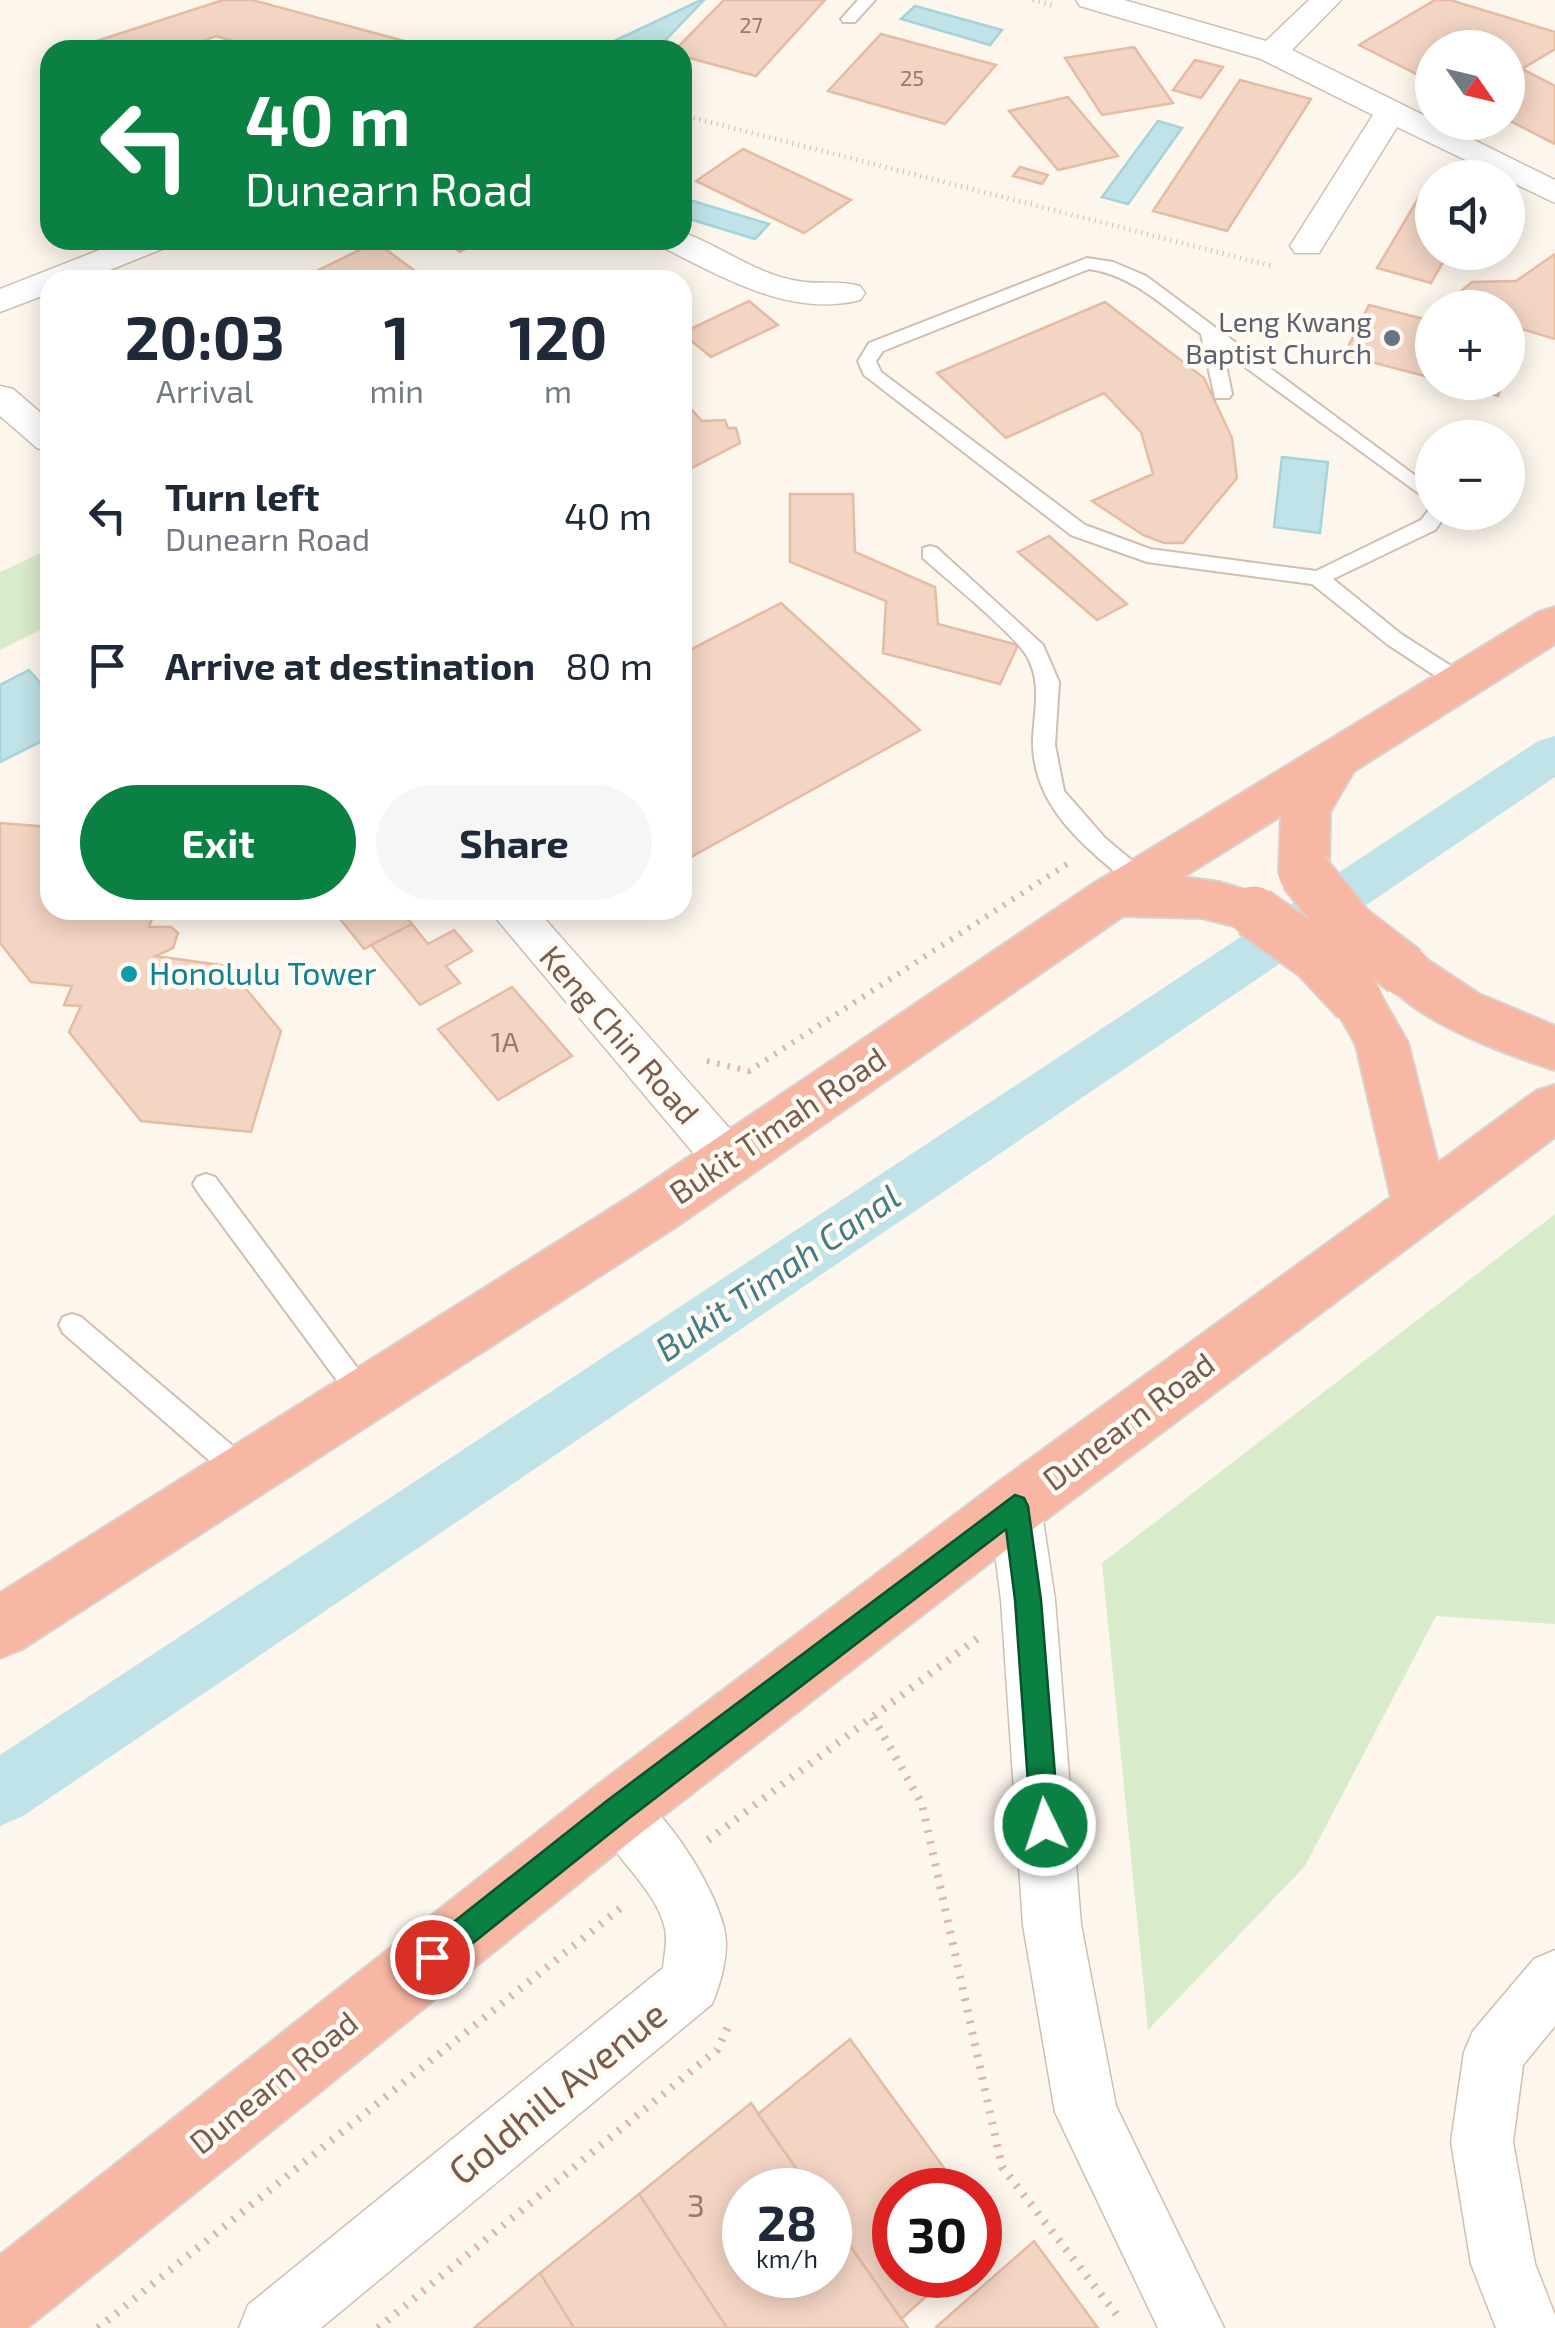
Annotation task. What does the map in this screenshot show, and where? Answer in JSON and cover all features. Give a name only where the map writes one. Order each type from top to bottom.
[{"type":"highway","name":"Bukit Timah Road","points":[[0,1628],[728,1160],[1125,889],[1555,622]]},
{"type":"highway","points":[[1335,761],[1306,812],[1304,872],[1349,928],[1405,971],[1460,1009],[1555,1049]]},
{"type":"highway","points":[[1125,889],[1222,900],[1254,912],[1316,956],[1357,1000],[1382,1044],[1421,1206]]},
{"type":"highway","name":"Dunearn Road","points":[[0,2302],[618,1810],[1015,1506],[1555,1106]]},
{"type":"street","points":[[1091,0],[1272,52],[1555,194]]},
{"type":"street","points":[[1272,52],[1326,0]]},
{"type":"street","points":[[1307,246],[1390,113]]},
{"type":"street","points":[[692,249],[756,280],[796,292],[848,294]]},
{"type":"street","points":[[80,270],[130,250]]},
{"type":"street","points":[[0,301],[40,286]]},
{"type":"street","points":[[0,398],[40,432]]},
{"type":"street","name":"Keng Chin Road","points":[[520,920],[728,1160]]},
{"type":"street","points":[[1015,1506],[1028,1600],[1052,1926],[1086,2112],[1192,2328]]},
{"type":"street","name":"Goldhill Avenue","points":[[271,2328],[691,1984],[696,1932],[683,1895],[618,1810]]},
{"type":"street","points":[[1528,2328],[1503,2264],[1482,2142],[1494,2052],[1555,1980]]},
{"type":"lane","points":[[849,19],[867,0]]},
{"type":"lane","points":[[1415,484],[1140,280],[1107,266],[1087,263],[876,348],[867,361],[873,374],[1078,530],[1147,555],[1318,578],[1394,639],[1460,682]]},
{"type":"lane","points":[[1210,332],[1222,394]]},
{"type":"lane","points":[[1318,578],[1418,530]]},
{"type":"lane","points":[[930,554],[1036,650],[1048,682],[1044,745],[1053,794],[1097,844],[1125,889]]},
{"type":"lane","points":[[206,1184],[364,1396]]},
{"type":"lane","points":[[72,1325],[244,1473]]},
{"type":"path","points":[[692,118],[1294,272],[1307,246]]},
{"type":"path","points":[[691,1056],[749,1071],[1097,844]]},
{"type":"path","points":[[98,2328],[666,1872],[1028,1600]]},
{"type":"path","points":[[873,1717],[922,1804],[1002,2168],[1128,2328]]},
{"type":"green space","points":[[40,554],[40,630],[0,650],[0,572]]},
{"type":"green space","points":[[1555,1214],[1555,1624],[1436,1616],[1305,1866],[1148,2030],[1102,1563]]},
{"type":"water","points":[[701,0],[666,40],[616,40]]},
{"type":"water","points":[[915,6],[1002,30],[990,45],[901,19]]},
{"type":"water","points":[[1158,121],[1182,128],[1128,204],[1102,197]]},
{"type":"water","points":[[692,201],[769,224],[755,239],[692,220]]},
{"type":"water","points":[[1282,457],[1328,462],[1320,533],[1274,527]]},
{"type":"water","points":[[29,670],[40,683],[40,742],[0,762],[0,685]]},
{"type":"building","points":[[223,0],[252,0],[401,40],[229,40],[216,36],[206,40],[100,40]]},
{"type":"building","points":[[724,0],[825,0],[756,76],[692,59],[692,40],[685,40]]},
{"type":"building","points":[[1435,0],[1450,0],[1555,32],[1555,49],[1525,67],[1525,30],[1415,30],[1415,73],[1359,45]]},
{"type":"building","points":[[881,34],[996,65],[945,124],[828,91]]},
{"type":"building","points":[[1134,47],[1173,103],[1102,115],[1065,58]]},
{"type":"building","points":[[1195,60],[1223,67],[1201,98],[1173,90]]},
{"type":"building","points":[[1525,71],[1555,86],[1555,144],[1525,129]]},
{"type":"building","points":[[1240,80],[1311,99],[1227,231],[1153,211]]},
{"type":"building","points":[[1068,97],[1118,156],[1058,170],[1009,111]]},
{"type":"building","points":[[743,149],[851,200],[804,233],[696,181]]},
{"type":"building","points":[[1020,167],[1048,175],[1042,184],[1013,176]]},
{"type":"building","points":[[1415,204],[1415,270],[1439,270],[1431,283],[1377,268]]},
{"type":"building","points":[[360,250],[387,250],[414,270],[319,270]]},
{"type":"building","points":[[1555,254],[1555,339],[1525,330],[1525,290],[1462,290],[1472,282],[1516,281]]},
{"type":"building","points":[[749,301],[778,325],[711,357],[692,341],[692,328]]},
{"type":"building","points":[[1105,302],[1204,378],[1232,438],[1237,478],[1183,543],[1164,543],[1143,535],[1092,501],[1153,474],[1141,432],[1104,393],[1006,438],[937,373]]},
{"type":"building","name":"Leng Kwang Baptist Church","points":[[1369,305],[1415,317],[1415,374],[1344,355]]},
{"type":"building","points":[[692,410],[702,421],[725,420],[728,428],[736,428],[740,443],[692,468]]},
{"type":"building","points":[[790,494],[853,494],[855,552],[935,587],[938,624],[1018,645],[1000,684],[883,653],[886,601],[790,562]]},
{"type":"building","points":[[1049,536],[1127,604],[1097,620],[1018,552]]},
{"type":"building","points":[[781,603],[920,730],[692,856],[692,649]]},
{"type":"building","name":"Honolulu Tower","points":[[0,823],[40,826],[40,920],[151,920],[149,927],[171,927],[178,933],[173,948],[156,956],[227,966],[281,1031],[251,1132],[141,1121],[69,1032],[81,1006],[64,1005],[72,986],[31,982],[0,943]]},
{"type":"building","points":[[341,920],[408,920],[412,924],[364,949]]},
{"type":"building","points":[[412,924],[428,944],[454,930],[472,951],[446,966],[460,983],[420,1005],[371,945]]},
{"type":"building","points":[[512,987],[572,1056],[498,1100],[438,1029]]},
{"type":"building","points":[[850,2039],[944,2168],[872,2168],[872,2277],[852,2249],[852,2168],[796,2168],[758,2114]]},
{"type":"building","points":[[751,2103],[796,2168],[722,2168],[722,2298],[852,2298],[852,2248],[872,2277],[872,2298],[887,2298],[908,2328],[727,2328],[639,2194]]},
{"type":"building","points":[[639,2194],[727,2328],[574,2328],[540,2273]]},
{"type":"building","points":[[1034,2241],[1098,2328],[936,2328],[969,2298],[1002,2298],[1002,2269]]},
{"type":"building","points":[[540,2273],[574,2328],[474,2328]]},
{"type":"building","points":[[886,2298],[924,2298],[901,2319]]},
{"type":"waterway","name":"Bukit Timah Canal","points":[[0,1793],[1555,753]]},
{"type":"place","name":"Leng Kwang Baptist Church","points":[[1392,338]]},
{"type":"place","name":"Honolulu Tower","points":[[129,974]]},
{"type":"route","points":[[432,1957],[1015,1506],[1028,1600],[1045,1825]]}]
